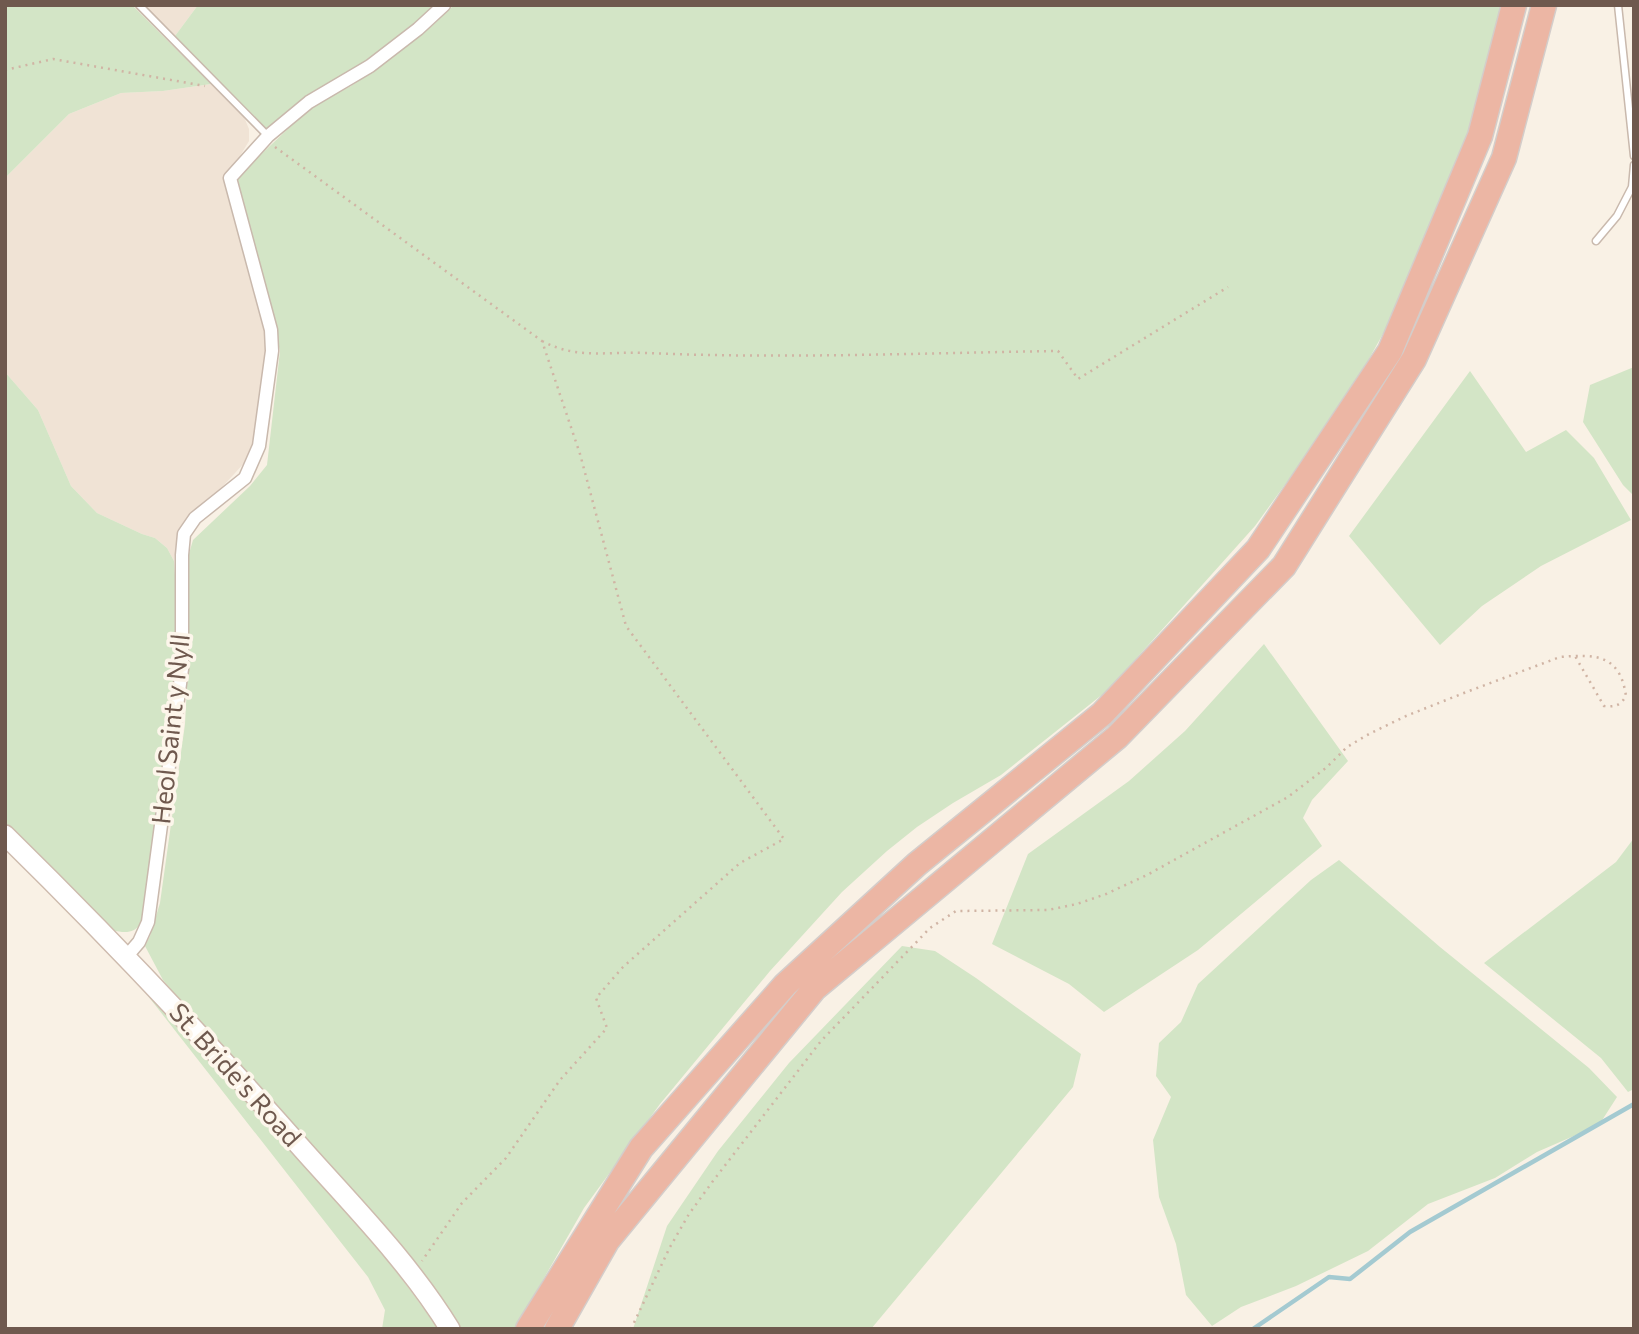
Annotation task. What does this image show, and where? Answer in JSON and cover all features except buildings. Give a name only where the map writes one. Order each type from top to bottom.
[{"type":"highway","points":[[528,1329],[641,1148],[785,985],[917,864],[1101,714],[1258,549],[1390,351],[1480,136],[1514,5]]},
{"type":"highway","points":[[557,1329],[607,1241],[815,988],[1117,737],[1284,566],[1414,359],[1504,158],[1544,5]]},
{"type":"street","name":"Heol Saint y Nyll","points":[[127,956],[139,942],[148,922],[183,670],[184,534],[195,518],[245,478],[259,446],[267,399],[272,351],[271,330],[230,178],[266,138],[309,102],[370,66],[444,5]]},
{"type":"street","name":"St. Bride's Road","points":[[5,835],[127,956],[275,1118],[413,1274],[450,1329]]},
{"type":"lane","points":[[139,5],[266,138]]},
{"type":"lane","points":[[1618,5],[1634,156]]},
{"type":"lane","points":[[1596,241],[1617,216],[1632,187],[1634,165]]},
{"type":"path","points":[[5,70],[52,60],[212,87]]},
{"type":"path","points":[[266,138],[542,341],[559,350],[587,355],[631,352],[692,355],[1058,351],[1079,379],[1228,288]]},
{"type":"path","points":[[413,1274],[462,1203],[506,1158],[560,1080],[607,1028],[596,998],[623,967],[740,863],[784,839],[626,626],[580,454],[542,341]]},
{"type":"path","points":[[631,1329],[676,1236],[736,1150],[821,1041],[930,928],[956,911],[1048,910],[1106,894],[1147,875],[1288,797],[1348,747],[1369,734],[1406,716],[1560,657],[1575,656],[1602,656],[1615,669],[1625,688],[1626,696],[1622,704],[1604,706],[1575,656]]},
{"type":"shaded area","points":[[143,5],[198,5],[175,36]]},
{"type":"shaded area","points":[[211,84],[244,117],[249,129],[249,141],[228,176],[226,189],[265,323],[268,346],[254,449],[213,497],[178,531],[174,561],[167,548],[155,538],[97,513],[71,486],[38,410],[5,372],[5,178],[69,114],[121,93],[163,91]]},
{"type":"green space","points":[[5,5],[132,5],[211,84],[163,91],[121,93],[69,114],[5,178]]},
{"type":"green space","points":[[198,5],[434,5],[382,55],[270,129],[264,129],[175,36]]},
{"type":"green space","points":[[454,5],[1511,5],[1477,136],[1414,278],[1345,402],[1255,526],[1108,690],[1001,775],[917,827],[842,892],[770,971],[660,1104],[584,1208],[515,1329],[458,1329],[430,1284],[400,1244],[188,1010],[163,980],[145,946],[160,903],[185,724],[188,668],[186,564],[193,540],[250,486],[267,465],[280,351],[237,177],[310,108],[351,86],[391,58]]},
{"type":"green space","points":[[1634,367],[1634,496],[1623,485],[1583,422],[1590,385]]},
{"type":"green space","points":[[1470,371],[1526,452],[1566,430],[1594,458],[1631,520],[1541,566],[1482,606],[1440,645],[1349,536]]},
{"type":"green space","points":[[5,372],[38,410],[71,486],[97,513],[155,538],[167,548],[174,561],[179,631],[148,905],[143,919],[133,931],[112,930],[5,827]]},
{"type":"green space","points":[[1264,644],[1348,761],[1312,800],[1303,818],[1322,846],[1198,950],[1104,1012],[1069,984],[992,944],[1028,854],[1129,781],[1185,731]]},
{"type":"green space","points":[[1634,838],[1634,1089],[1628,1092],[1601,1058],[1484,963],[1616,862]]},
{"type":"green space","points":[[1339,860],[1440,947],[1589,1068],[1617,1097],[1599,1125],[1537,1152],[1495,1178],[1428,1204],[1368,1251],[1296,1286],[1241,1307],[1212,1326],[1186,1295],[1176,1244],[1159,1197],[1153,1140],[1171,1097],[1156,1076],[1159,1043],[1181,1022],[1198,984],[1311,880]]},
{"type":"green space","points":[[902,946],[935,951],[1081,1054],[1073,1087],[871,1329],[633,1329],[667,1226],[718,1151],[789,1063]]},
{"type":"green space","points":[[141,987],[334,1195],[405,1283],[438,1329],[382,1329],[385,1310],[368,1277]]},
{"type":"waterway","points":[[1253,1329],[1329,1277],[1350,1279],[1410,1232],[1634,1104]]}]
